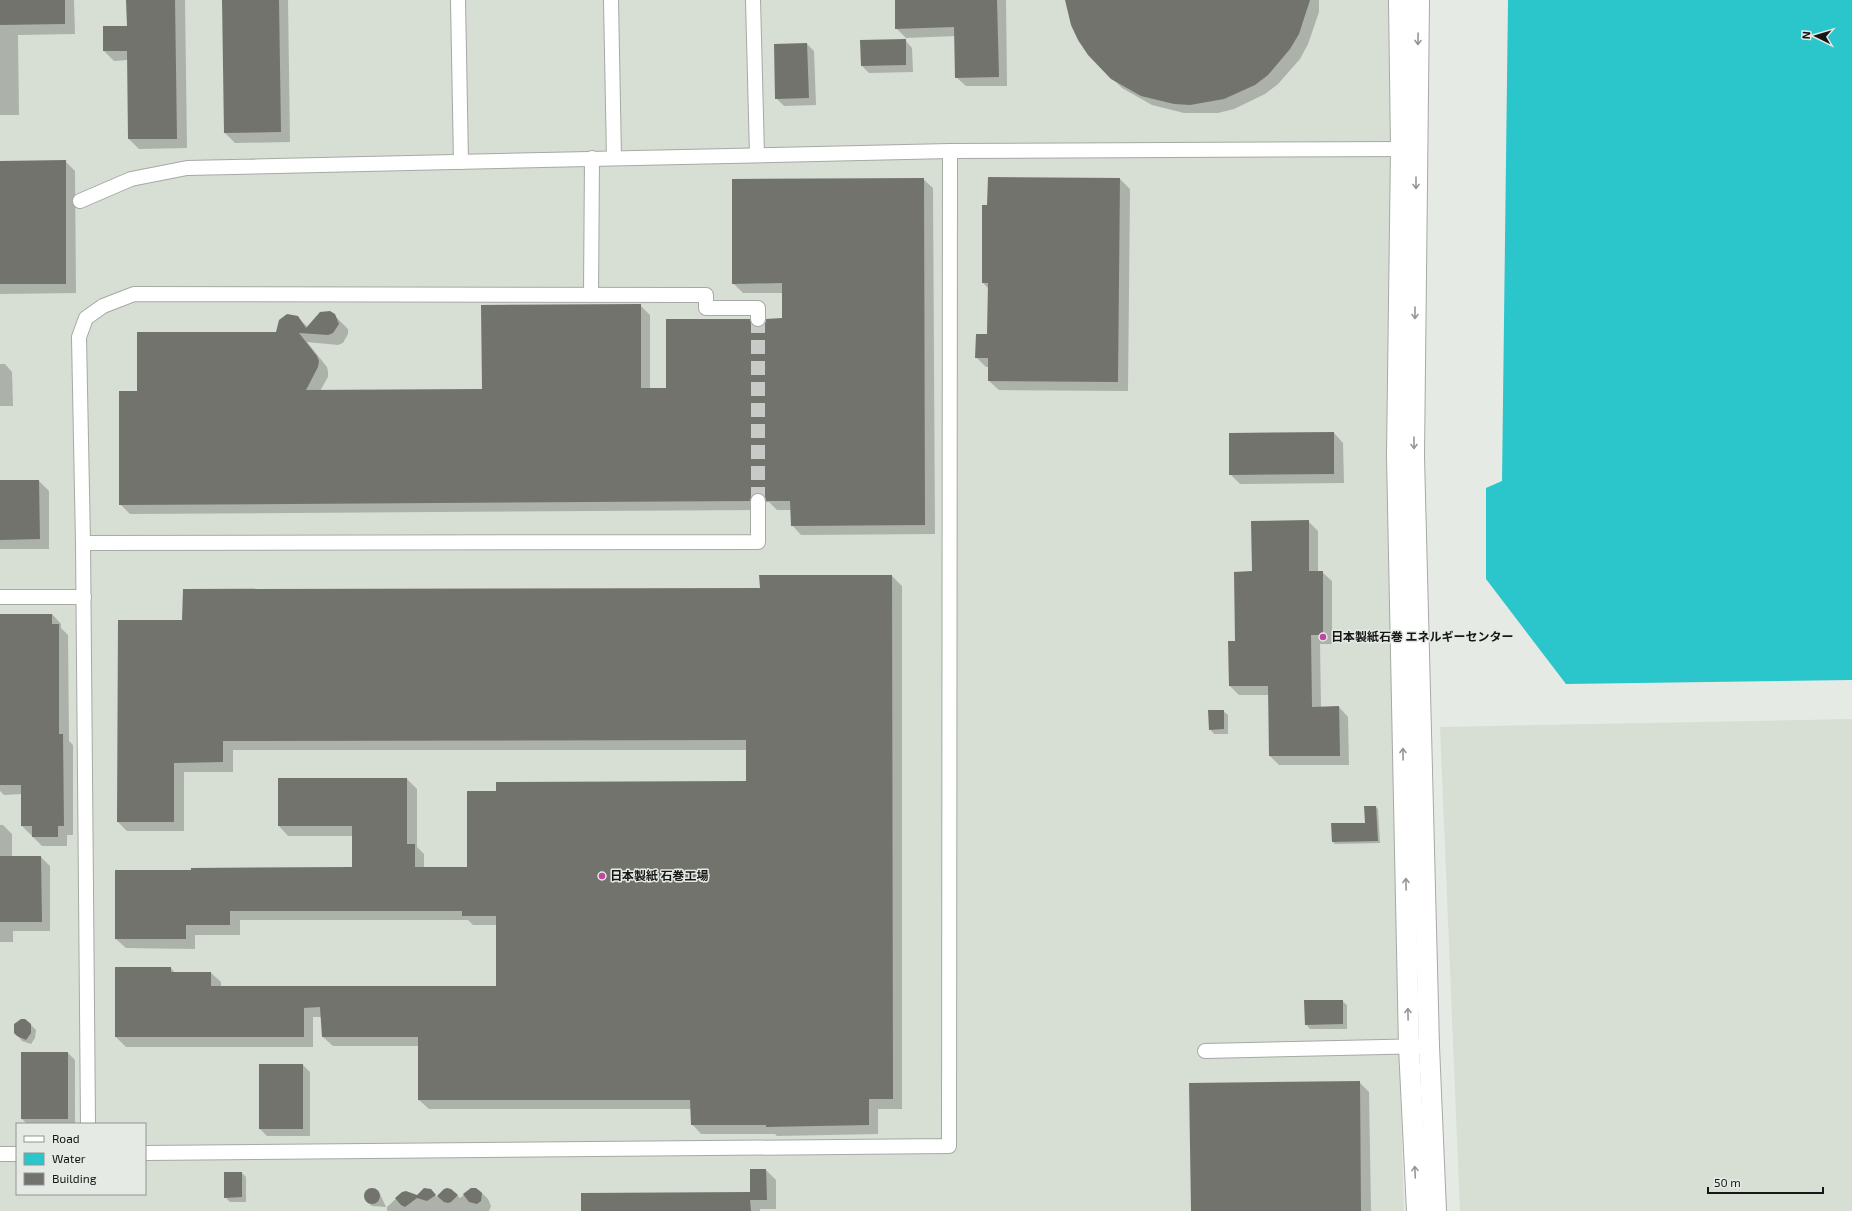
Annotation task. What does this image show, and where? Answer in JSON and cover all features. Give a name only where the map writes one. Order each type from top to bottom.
[{"type":"street","points":[[458,0],[461,162]]},
{"type":"street","points":[[611,0],[614,158]]},
{"type":"street","points":[[754,0],[756,155]]},
{"type":"street","points":[[1399,0],[1408,149],[1414,465],[1429,1046],[1436,1211]]},
{"type":"street","points":[[1417,1211],[1409,1047],[1397,456],[1408,149],[1419,0]]},
{"type":"street","points":[[80,201],[131,179],[187,168],[950,151],[1408,149]]},
{"type":"street","points":[[146,1153],[949,1146],[950,151]]},
{"type":"street","points":[[591,294],[592,158]]},
{"type":"street","points":[[88,1123],[84,543],[80,337],[86,318],[103,306],[134,294],[706,294],[706,308],[758,308],[758,319]]},
{"type":"street","points":[[84,543],[758,542],[758,501]]},
{"type":"street","points":[[0,597],[84,596]]},
{"type":"street","points":[[1205,1052],[1429,1046]]},
{"type":"street","points":[[0,1154],[16,1154]]},
{"type":"shaded area","points":[[0,0],[1393,0],[1399,1045],[1404,1211],[0,1211]]},
{"type":"shaded area","points":[[1852,719],[1852,1211],[1460,1211],[1440,727]]},
{"type":"water","points":[[1508,0],[1852,0],[1852,680],[1566,684],[1486,579],[1486,488],[1502,481]]},
{"type":"building","points":[[0,0],[65,0],[65,24],[0,25]]},
{"type":"building","points":[[126,0],[175,0],[177,139],[128,139],[127,51],[103,51],[103,26],[127,26]]},
{"type":"building","points":[[222,0],[279,0],[281,132],[224,133]]},
{"type":"building","points":[[895,0],[997,0],[999,77],[955,78],[954,27],[895,29]]},
{"type":"building","points":[[1065,0],[1310,0],[1299,34],[1290,49],[1268,75],[1255,85],[1224,99],[1190,105],[1174,104],[1141,96],[1111,79],[1088,55],[1078,40],[1071,25]]},
{"type":"building","points":[[906,39],[906,65],[861,66],[860,40]]},
{"type":"building","points":[[807,43],[809,98],[775,99],[774,44]]},
{"type":"building","points":[[66,160],[66,284],[0,284],[0,161]]},
{"type":"building","points":[[988,177],[1120,178],[1118,382],[988,381],[988,358],[975,358],[976,334],[987,334],[988,283],[982,283],[982,205],[987,205]]},
{"type":"building","points":[[924,178],[925,525],[791,526],[790,501],[766,501],[765,496],[758,493],[753,494],[750,501],[119,505],[119,391],[137,391],[137,332],[276,332],[279,320],[287,314],[298,316],[306,328],[320,312],[330,311],[335,314],[339,324],[333,333],[328,335],[299,333],[317,356],[319,361],[318,367],[306,390],[482,389],[481,305],[641,304],[641,388],[666,388],[666,319],[750,319],[753,326],[758,327],[765,324],[766,319],[782,318],[782,283],[732,284],[732,179]]},
{"type":"building","points":[[1334,432],[1334,474],[1229,475],[1229,433]]},
{"type":"building","points":[[0,480],[39,480],[40,539],[0,540]]},
{"type":"building","points":[[1309,520],[1309,571],[1323,571],[1323,635],[1311,635],[1312,707],[1339,706],[1340,756],[1269,756],[1268,686],[1229,686],[1228,641],[1235,641],[1234,572],[1252,571],[1251,521]]},
{"type":"building","points":[[759,575],[892,575],[893,1099],[869,1099],[869,1125],[766,1127],[766,1125],[691,1125],[690,1100],[418,1100],[418,1037],[322,1037],[320,1007],[304,1008],[304,1037],[115,1037],[115,967],[171,967],[171,972],[211,972],[211,986],[496,986],[496,916],[462,916],[462,911],[230,911],[230,925],[186,925],[186,939],[115,939],[115,870],[352,867],[352,826],[278,826],[278,778],[407,778],[407,844],[415,844],[415,867],[467,867],[467,791],[496,791],[496,782],[746,781],[746,740],[223,741],[223,762],[174,763],[174,822],[117,822],[118,620],[182,620],[183,589],[760,588]]},
{"type":"building","points":[[0,614],[52,614],[52,624],[59,624],[59,734],[63,734],[64,826],[58,826],[58,837],[32,837],[32,826],[21,826],[21,785],[0,785]]},
{"type":"building","points":[[1208,710],[1224,710],[1224,729],[1209,730]]},
{"type":"building","points":[[1364,806],[1376,806],[1378,841],[1332,842],[1331,823],[1365,823]]},
{"type":"building","points":[[0,856],[41,856],[42,922],[0,922]]},
{"type":"building","points":[[1304,1000],[1343,1000],[1343,1024],[1305,1025]]},
{"type":"building","points":[[21,1019],[25,1019],[31,1024],[31,1033],[26,1040],[14,1033],[14,1024]]},
{"type":"building","points":[[21,1052],[68,1052],[68,1119],[21,1119]]},
{"type":"building","points":[[259,1064],[303,1064],[303,1129],[259,1129]]},
{"type":"building","points":[[1360,1081],[1361,1211],[1191,1211],[1189,1083]]},
{"type":"building","points":[[750,1169],[766,1169],[767,1200],[750,1200],[751,1211],[581,1211],[581,1193],[750,1192]]},
{"type":"building","points":[[224,1172],[242,1172],[242,1197],[224,1198]]},
{"type":"building","points":[[369,1188],[375,1188],[380,1193],[378,1202],[375,1204],[369,1204],[364,1199],[364,1193]]},
{"type":"building","points":[[424,1188],[431,1189],[436,1195],[427,1201],[417,1198],[405,1207],[395,1198],[402,1192],[406,1191],[417,1195]]},
{"type":"building","points":[[447,1188],[451,1189],[458,1195],[448,1203],[444,1202],[437,1196]]},
{"type":"building","points":[[471,1188],[476,1188],[482,1193],[481,1201],[477,1204],[469,1202],[463,1194]]},
{"type":"tunnel","points":[[758,319],[758,501]]},
{"type":"place","name":"日本製紙石巻 エネルギーセンター","points":[[1323,637]]},
{"type":"place","name":"日本製紙 石巻工場","points":[[602,876]]}]
